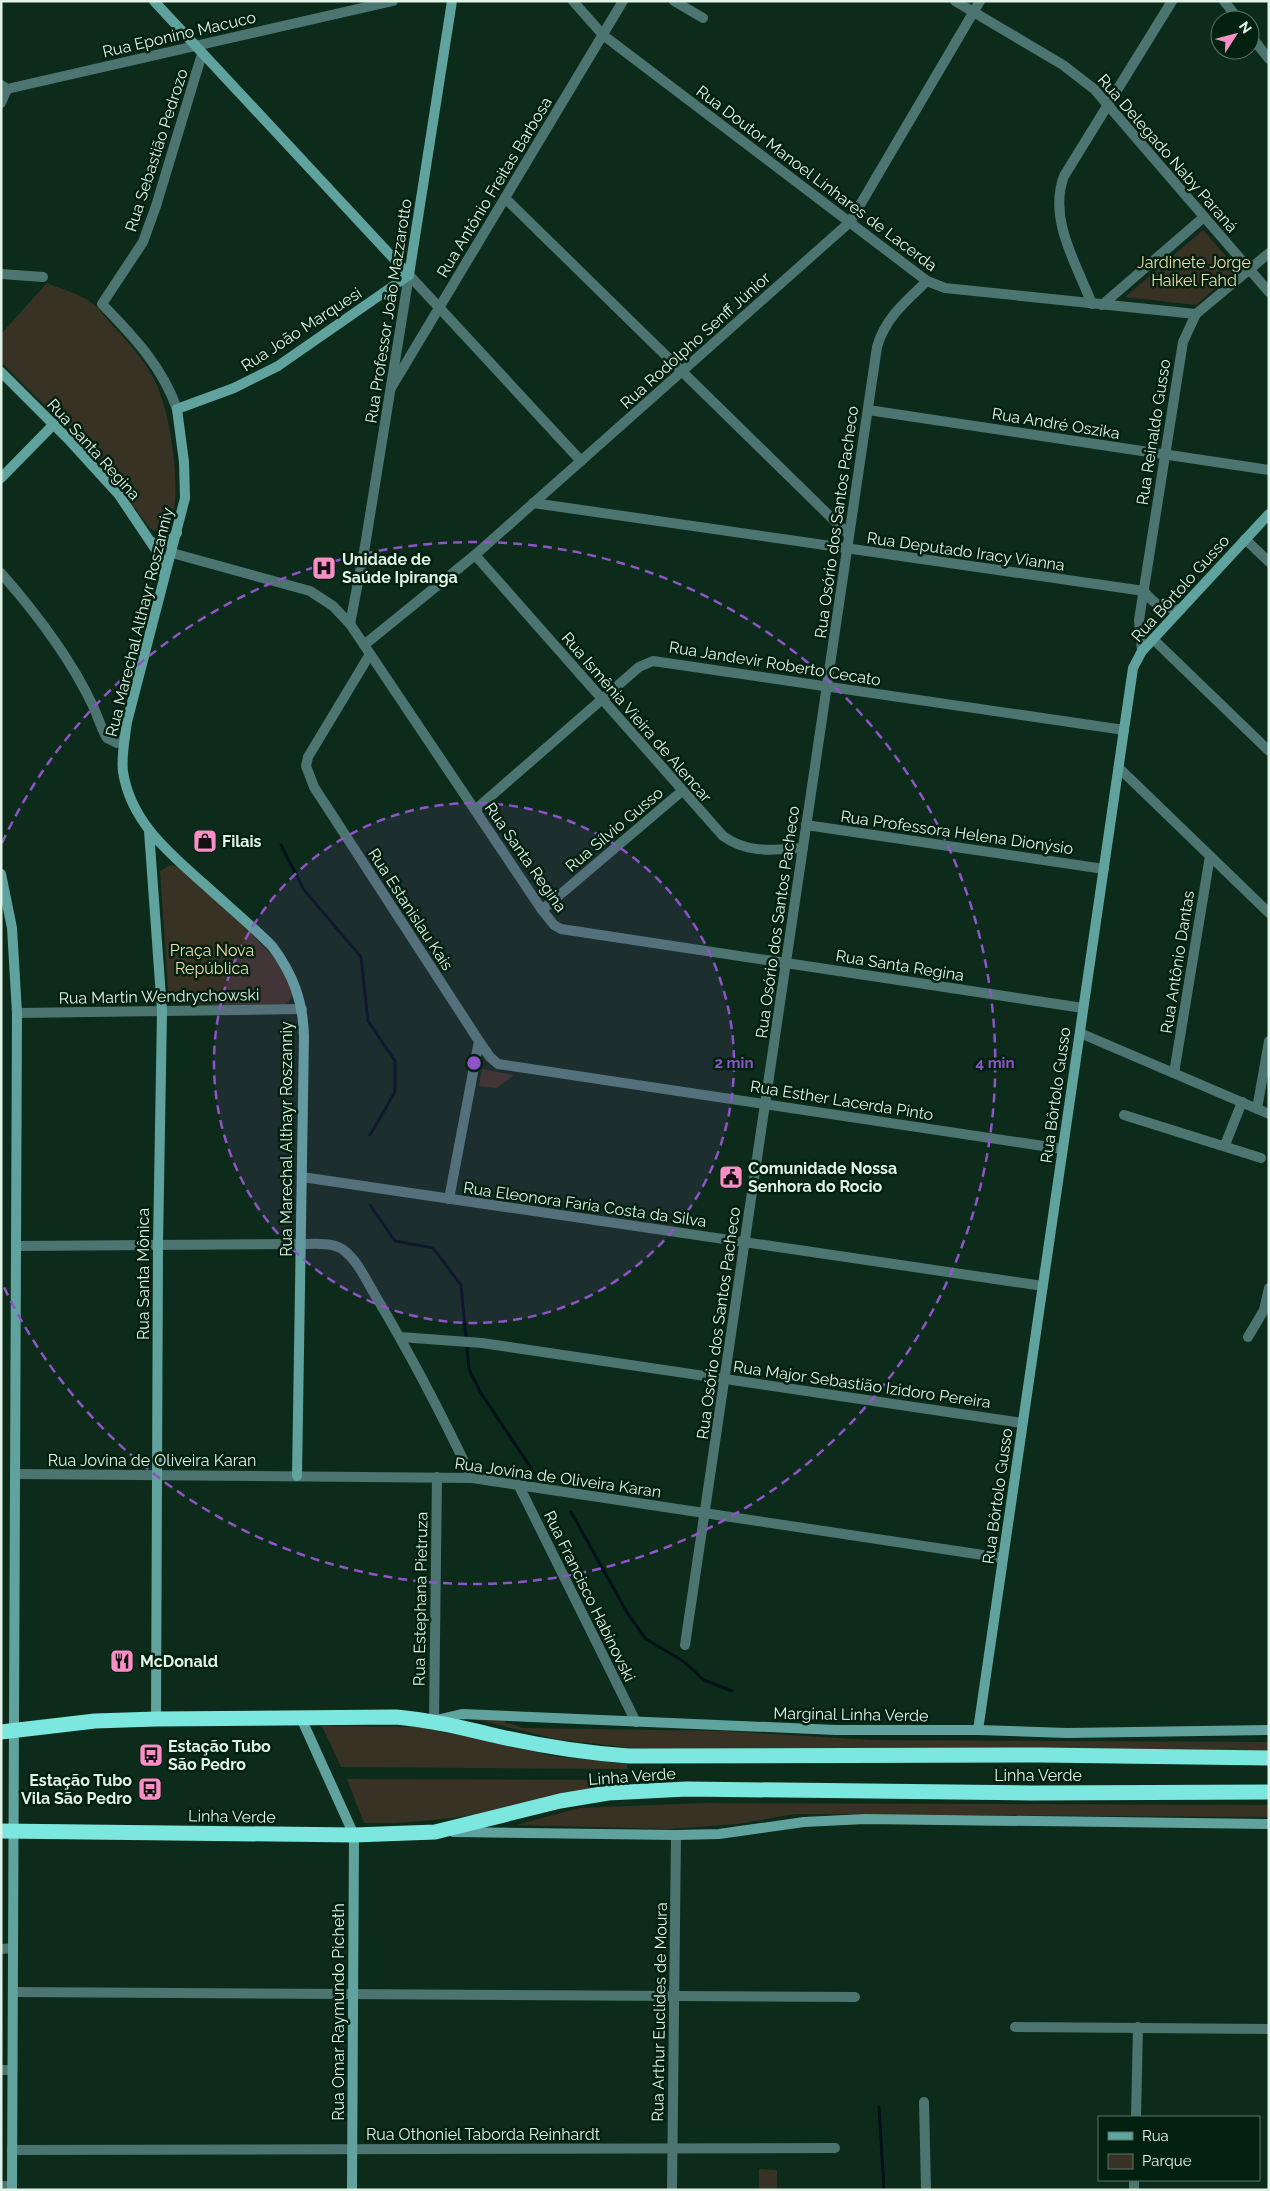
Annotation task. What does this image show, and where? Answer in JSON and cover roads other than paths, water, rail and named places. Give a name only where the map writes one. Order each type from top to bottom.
[{"type":"highway","name":"Linha Verde","points":[[8,1731],[95,1721],[156,1718],[396,1717],[434,1721],[548,1747],[592,1754],[629,1756],[1041,1755],[1269,1758]]},
{"type":"highway","name":"Linha Verde","points":[[7,1831],[354,1835],[435,1832],[560,1801],[608,1793],[687,1789],[1269,1792]]},
{"type":"main road","points":[[154,1],[409,275]]},
{"type":"main road","name":"Rua Professor João Mazzarotto","points":[[409,275],[452,1]]},
{"type":"main road","name":"Rua João Marquesi","points":[[177,409],[234,388],[278,366],[409,275]]},
{"type":"main road","name":"Rua Santa Regina","points":[[1,372],[54,424],[119,495],[163,564],[165,581]]},
{"type":"main road","name":"Rua Marechal Althayr Roszanniy","points":[[177,409],[186,481],[185,498],[125,737],[123,771],[134,805],[148,830],[166,851],[272,946],[293,978],[302,1010],[304,1036],[297,1476]]},
{"type":"main road","points":[[1,478],[54,424]]},
{"type":"main road","name":"Rua Bôrtolo Gusso","points":[[978,1730],[1134,668],[1142,652],[1153,639],[1269,514]]},
{"type":"main road","points":[[150,542],[163,544],[169,541],[177,532]]},
{"type":"main road","name":"Rua Santa Mônica","points":[[148,830],[162,1011],[158,1245],[156,1718]]},
{"type":"main road","points":[[1,874],[12,928],[17,1013],[15,1474],[7,1831],[13,1948],[12,2150],[8,2187]]},
{"type":"main road","name":"Marginal Linha Verde","points":[[434,1721],[462,1714],[836,1730],[978,1730],[1067,1733],[1269,1730]]},
{"type":"main road","points":[[301,1718],[354,1835]]},
{"type":"main road","points":[[435,1832],[718,1834],[804,1822],[866,1819],[1269,1824]]},
{"type":"main road","name":"Rua Omar Raymundo Picheth","points":[[352,2190],[354,1835]]},
{"type":"street","name":"Rua Eponino Macuco","points":[[4,87],[199,50],[393,1]]},
{"type":"street","name":"Rua Doutor Manoel Linhares de Lacerda","points":[[573,1],[603,35],[927,281],[945,288],[1196,314]]},
{"type":"street","name":"Rua Antônio Freitas Barbosa","points":[[391,388],[623,1]]},
{"type":"street","points":[[674,1],[703,18]]},
{"type":"street","name":"Rua Delegado Naby Paraná","points":[[955,1],[1074,72],[1094,90],[1269,292]]},
{"type":"street","name":"Rua Rodolpho Senff Júnior","points":[[364,645],[475,554],[850,222],[980,1]]},
{"type":"street","points":[[1172,1],[1064,176],[1058,202],[1062,230],[1097,304],[1204,217]]},
{"type":"street","points":[[1260,48],[1269,59]]},
{"type":"street","name":"Rua Sebastião Pedrozo","points":[[102,304],[143,242],[156,206],[199,50]]},
{"type":"street","points":[[1,103],[4,87]]},
{"type":"street","points":[[505,198],[849,534]]},
{"type":"street","name":"Rua Reinaldo Gusso","points":[[1142,652],[1139,630],[1144,591],[1180,355],[1187,330],[1196,314],[1269,253]]},
{"type":"street","points":[[1,274],[43,276]]},
{"type":"street","points":[[409,275],[581,461]]},
{"type":"street","name":"Rua Professor João Mazzarotto","points":[[350,624],[365,546],[409,275]]},
{"type":"street","name":"Rua Osório dos Santos Pacheco","points":[[685,1645],[877,347],[885,326],[899,308],[927,281]]},
{"type":"street","name":"Rua Marechal Althayr Roszanniy","points":[[102,304],[152,360],[171,391],[177,409]]},
{"type":"street","name":"Rua André Oszika","points":[[868,410],[1269,470]]},
{"type":"street","name":"Rua Deputado Iracy Vianna","points":[[533,503],[1144,591]]},
{"type":"street","points":[[1245,539],[1269,562]]},
{"type":"street","name":"Rua Santa Regina","points":[[172,553],[310,592],[333,606],[350,624],[542,910],[554,924],[561,928],[1083,1008]]},
{"type":"street","name":"Rua Ismênia Vieira de Alencar","points":[[475,554],[713,827],[732,843],[756,850],[803,848]]},
{"type":"street","points":[[1,574],[39,618],[61,650],[93,706],[105,735],[114,743],[120,742],[125,737]]},
{"type":"street","points":[[1144,591],[1156,604],[1181,609]]},
{"type":"street","points":[[1153,639],[1269,751]]},
{"type":"street","name":"Rua Estanislau Kais","points":[[370,654],[312,748],[306,766],[309,776],[479,1041]]},
{"type":"street","name":"Rua Jandevir Roberto Cecato","points":[[475,810],[639,667],[646,663],[658,661],[1124,730]]},
{"type":"street","points":[[1119,768],[1269,913]]},
{"type":"street","name":"Rua Sílvio Gusso","points":[[542,910],[682,791]]},
{"type":"street","name":"Rua Professora Helena Dionýsio","points":[[806,825],[1104,869]]},
{"type":"street","name":"Rua Antônio Dantas","points":[[1174,1073],[1210,856]]},
{"type":"street","name":"Rua Martin Wendrychowski","points":[[17,1013],[302,1010]]},
{"type":"street","points":[[1080,1033],[1269,1114]]},
{"type":"street","points":[[449,1199],[479,1041]]},
{"type":"street","name":"Rua Esther Lacerda Pinto","points":[[479,1041],[490,1058],[498,1064],[1063,1148]]},
{"type":"street","points":[[1257,1108],[1269,1042]]},
{"type":"street","points":[[1225,1145],[1242,1102]]},
{"type":"street","points":[[1124,1115],[1225,1145],[1261,1158]]},
{"type":"street","name":"Rua Eleonora Faria Costa da Silva","points":[[302,1177],[1043,1286]]},
{"type":"street","points":[[16,1246],[301,1244],[335,1246],[348,1254],[400,1337],[432,1394],[472,1478]]},
{"type":"street","points":[[1248,1337],[1264,1310],[1269,1288]]},
{"type":"street","name":"Rua Major Sebastião Izidoro Pereira","points":[[400,1337],[482,1343],[1022,1423]]},
{"type":"street","name":"Rua Jovina de Oliveira Karan","points":[[15,1474],[472,1478],[1003,1558]]},
{"type":"street","name":"Rua Estephana Pietruza","points":[[434,1721],[437,1477]]},
{"type":"street","name":"Rua Francisco Habinovski","points":[[518,1484],[636,1722]]},
{"type":"street","name":"Rua Arthur Euclides de Moura","points":[[672,2190],[676,1835]]},
{"type":"street","points":[[1,1949],[13,1948]]},
{"type":"street","points":[[13,1992],[855,1997]]},
{"type":"street","points":[[1136,2116],[1138,2027]]},
{"type":"street","points":[[1015,2028],[1269,2029]]},
{"type":"street","points":[[1,2070],[12,2070]]},
{"type":"street","points":[[924,2102],[926,2190]]},
{"type":"street","name":"Rua Othoniel Taborda Reinhardt","points":[[12,2150],[835,2148]]},
{"type":"waterway","points":[[281,845],[304,890],[361,957],[368,1021],[395,1061],[395,1092],[370,1135]]},
{"type":"waterway","points":[[370,1205],[395,1241],[433,1248],[461,1285],[469,1369],[481,1393],[535,1474]]},
{"type":"waterway","points":[[571,1512],[628,1614],[646,1639],[683,1661],[704,1680],[732,1691]]},
{"type":"waterway","points":[[879,2107],[884,2190]]},
{"type":"place","name":"Unidade de Saúde Ipiranga","points":[[324,568]]},
{"type":"place","name":"Filais","points":[[205,841]]},
{"type":"place","name":"Comunidade Nossa Senhora do Rocio","points":[[731,1177]]},
{"type":"place","name":"McDonald","points":[[122,1661]]},
{"type":"place","name":"Estação Tubo São Pedro","points":[[151,1755]]},
{"type":"place","name":"Estação Tubo Vila São Pedro","points":[[150,1789]]},
{"type":"park label","name":"Jardinete Jorge Haikel Fahd","points":[[1194,271]]},
{"type":"park label","name":"Praça Nova República","points":[[212,959]]}]
